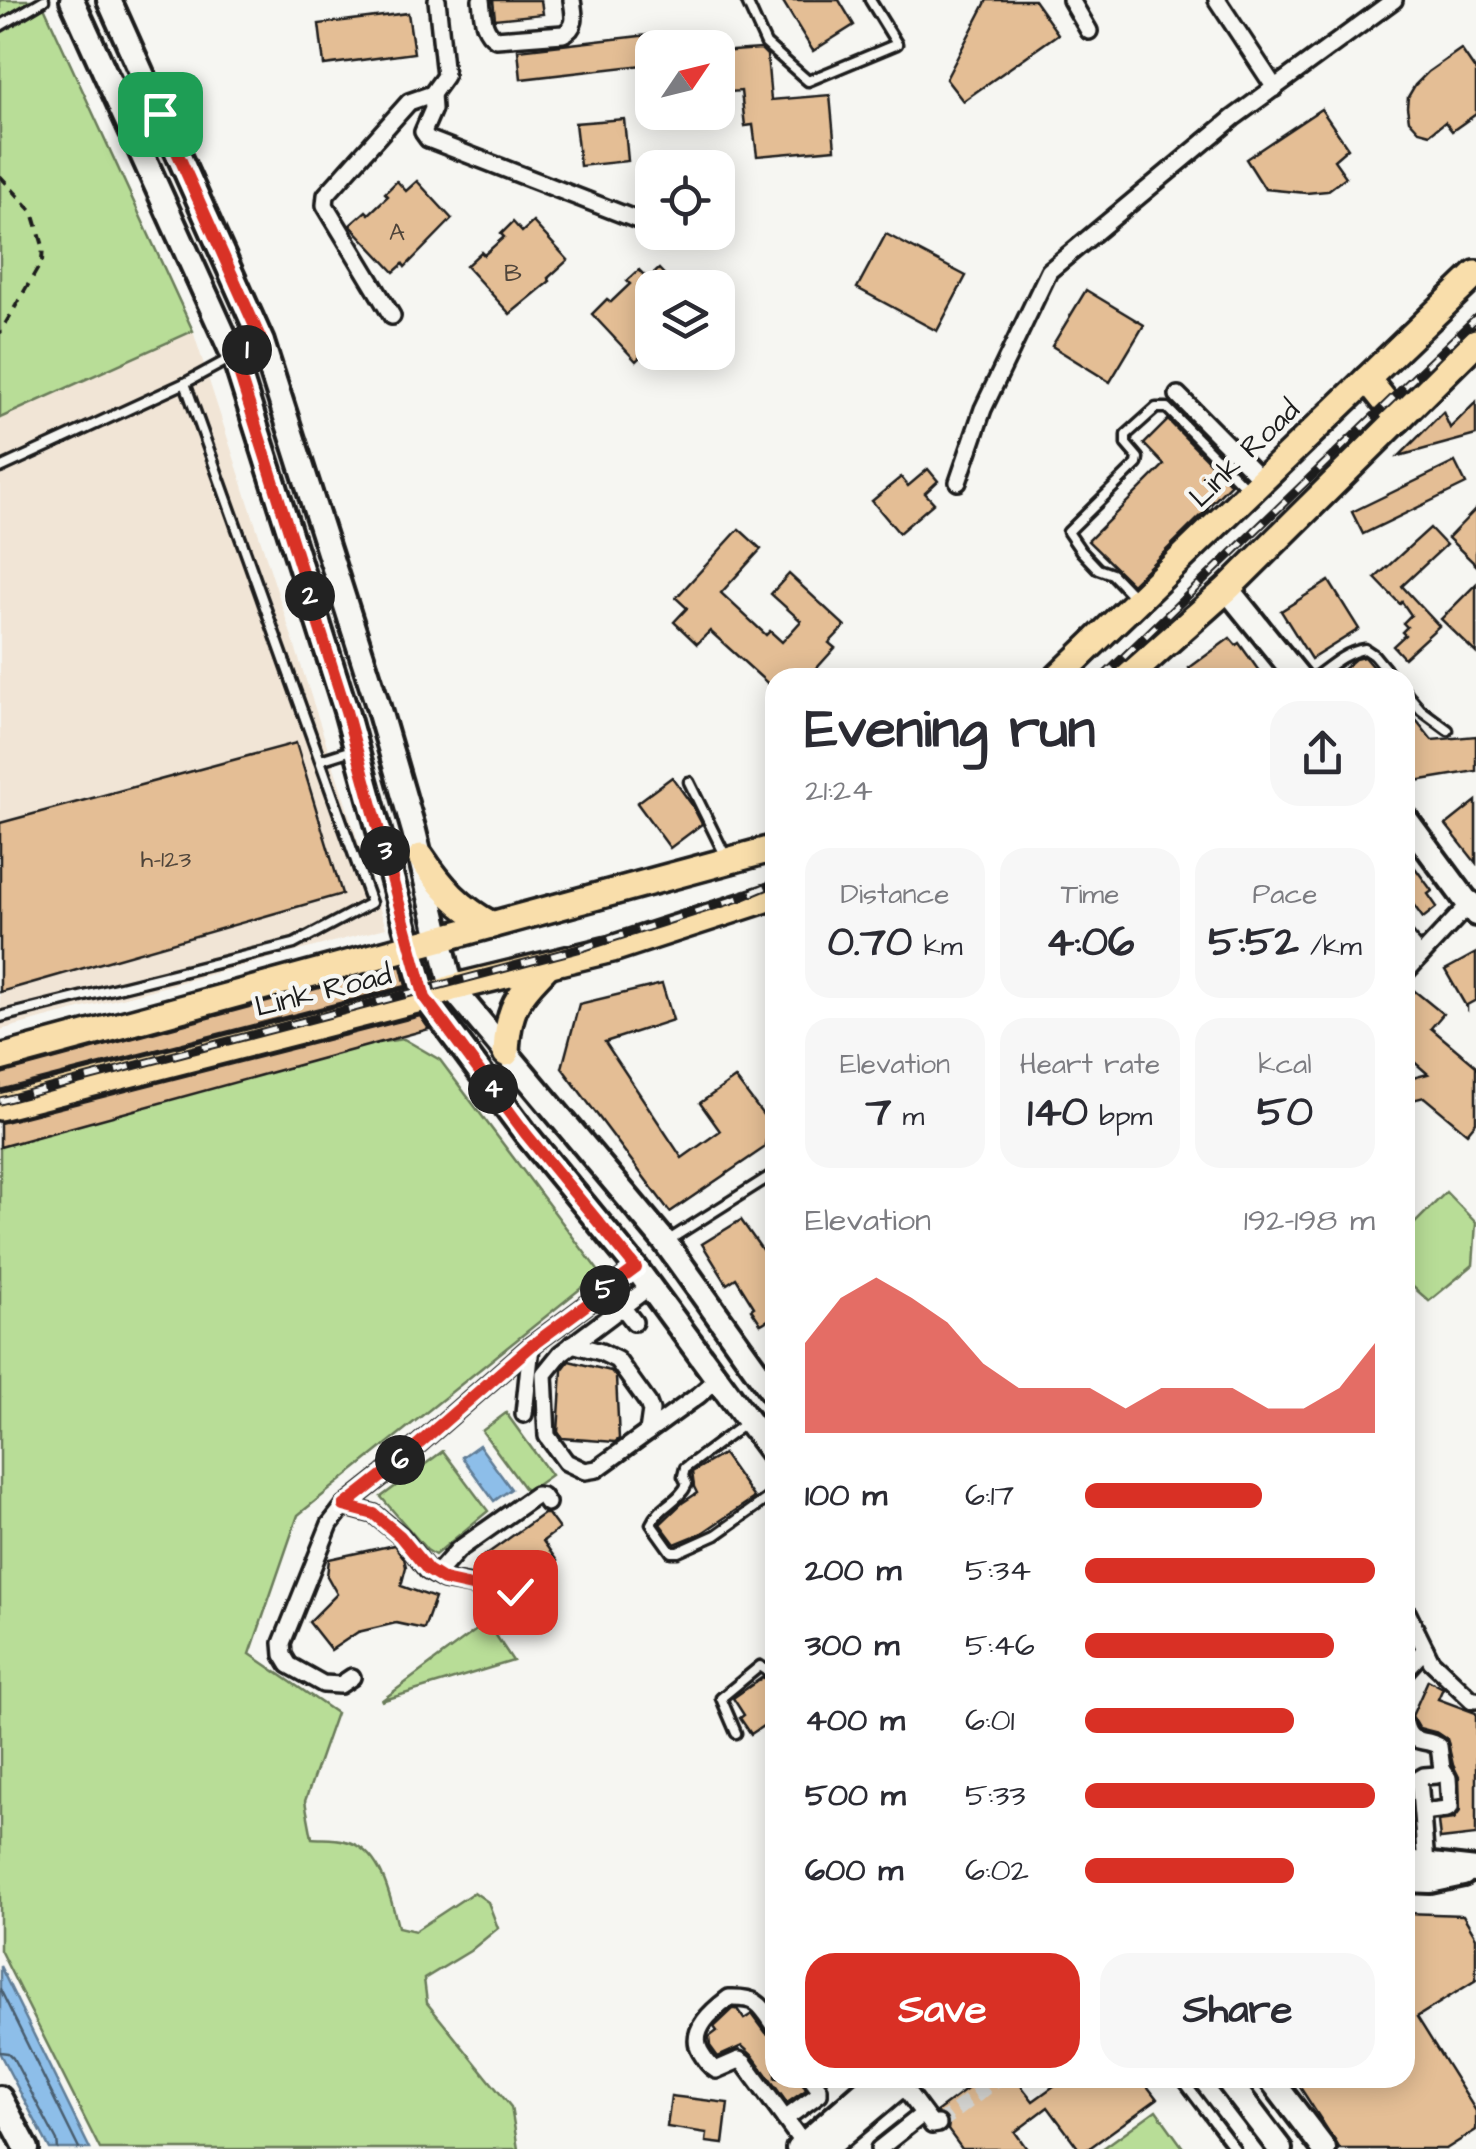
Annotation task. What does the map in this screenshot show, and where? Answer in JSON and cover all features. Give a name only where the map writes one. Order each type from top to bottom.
[{"type":"main road","name":"Link Road","points":[[1068,668],[1476,274]]},
{"type":"main road","points":[[1139,668],[1227,589],[1476,343]]},
{"type":"main road","points":[[1368,379],[1398,419]]},
{"type":"main road","points":[[440,938],[765,851]]},
{"type":"main road","points":[[420,857],[456,902],[492,924]]},
{"type":"main road","name":"Link Road","points":[[0,1107],[612,949],[765,899]]},
{"type":"main road","name":"Link Road","points":[[0,1058],[440,938]]},
{"type":"main road","points":[[506,1053],[510,1014],[520,994],[548,965]]},
{"type":"street","points":[[72,0],[234,357],[356,748],[425,998],[526,1134],[642,1277],[765,1443]]},
{"type":"street","points":[[109,0],[262,342],[377,703],[452,988],[665,1242],[765,1382]]},
{"type":"street","points":[[392,316],[325,206],[326,196],[409,102],[432,94],[444,76],[437,0]]},
{"type":"street","points":[[481,0],[484,26],[496,39],[564,34],[575,21],[572,0]]},
{"type":"street","points":[[1071,0],[1089,31]]},
{"type":"street","points":[[1217,0],[1275,88]]},
{"type":"street","points":[[958,482],[983,408],[1050,271],[1233,118],[1394,0]]},
{"type":"street","points":[[432,94],[433,109],[423,132],[428,140],[635,219]]},
{"type":"street","points":[[1178,395],[1256,486]]},
{"type":"street","points":[[1227,589],[1291,668]]},
{"type":"street","points":[[1415,831],[1474,905],[1415,962]]},
{"type":"street","points":[[389,866],[420,857]]},
{"type":"street","points":[[1415,950],[1420,956]]},
{"type":"street","points":[[642,1277],[574,1338],[544,1374],[547,1436],[566,1462],[585,1471],[597,1469],[717,1379]]},
{"type":"street","points":[[352,1677],[340,1685],[323,1684],[283,1656],[282,1643],[330,1524],[344,1506],[531,1346],[616,1298],[642,1277]]},
{"type":"street","points":[[616,1298],[634,1322]]},
{"type":"street","points":[[574,1338],[617,1360],[648,1404],[648,1432]]},
{"type":"street","points":[[524,1414],[531,1346]]},
{"type":"street","points":[[436,1575],[458,1550],[536,1496],[542,1496],[547,1503]]},
{"type":"street","points":[[344,1506],[374,1514],[400,1536],[418,1561],[444,1580],[495,1596],[515,1592]]},
{"type":"street","points":[[1415,1628],[1430,1661],[1476,1700]]},
{"type":"street","points":[[1415,1660],[1425,1649]]},
{"type":"street","points":[[1415,1739],[1439,1746],[1442,1769],[1448,1778],[1450,1806],[1422,1812]]},
{"type":"street","points":[[1415,1782],[1437,1775],[1442,1769]]},
{"type":"street","points":[[1415,1792],[1422,1812],[1416,1863],[1473,1870]]},
{"type":"street","points":[[1415,1880],[1458,1877],[1473,1870]]},
{"type":"street","points":[[765,2012],[748,1997],[730,1998],[696,2032],[696,2042],[710,2068],[716,2070],[739,2060],[744,2063],[808,2148],[885,2088]]},
{"type":"street","points":[[785,2119],[818,2094],[817,2088]]},
{"type":"street","points":[[903,2088],[932,2125],[938,2124]]},
{"type":"street","points":[[1234,2088],[1280,2149]]},
{"type":"street","points":[[1278,2088],[1324,2149]]},
{"type":"street","points":[[0,2098],[27,2149]]},
{"type":"street","points":[[879,2149],[923,2114]]},
{"type":"lane","points":[[0,26],[44,0]]},
{"type":"lane","points":[[746,0],[766,44],[808,81],[897,44],[870,0]]},
{"type":"lane","points":[[0,468],[184,383],[262,342]]},
{"type":"lane","points":[[0,1018],[294,944],[371,903],[184,383]]},
{"type":"lane","points":[[1138,601],[1112,574],[1098,569],[1068,532],[1137,464],[1138,458],[1126,444],[1126,435],[1156,408],[1166,408],[1256,486]]},
{"type":"lane","points":[[1328,668],[1354,651],[1365,649],[1385,668]]},
{"type":"lane","points":[[1415,703],[1448,730]]},
{"type":"lane","points":[[320,760],[356,748]]},
{"type":"lane","points":[[689,782],[728,862]]},
{"type":"lane","points":[[665,1242],[765,1179]]},
{"type":"lane","points":[[748,1421],[685,1468],[687,1484],[683,1493],[651,1524],[671,1552],[678,1552],[716,1535],[765,1500]]},
{"type":"lane","points":[[736,1733],[721,1698],[760,1666],[765,1669]]},
{"type":"lane","points":[[1188,2088],[1235,2149]]},
{"type":"path","points":[[0,176],[33,212],[43,246],[42,261],[0,332]]},
{"type":"shaded area","points":[[193,331],[386,928],[0,1030],[0,419]]},
{"type":"green space","points":[[0,0],[41,0],[193,331],[0,418]]},
{"type":"green space","points":[[404,1039],[440,1060],[600,1273],[298,1515],[250,1654],[336,1713],[305,1801],[312,1838],[345,1841],[367,1853],[382,1875],[398,1927],[415,1931],[474,1892],[488,1902],[498,1928],[470,1951],[424,1979],[427,2003],[511,2107],[518,2149],[100,2149],[0,1950],[0,1145],[369,1044]]},
{"type":"green space","points":[[1446,1192],[1476,1223],[1473,1265],[1429,1301],[1415,1289],[1415,1223]]},
{"type":"green space","points":[[506,1413],[551,1475],[527,1492],[482,1431]]},
{"type":"green space","points":[[443,1451],[488,1511],[435,1555],[381,1497]]},
{"type":"green space","points":[[487,1622],[513,1661],[381,1701]]},
{"type":"green space","points":[[1156,2110],[1184,2149],[1102,2149]]},
{"type":"water","points":[[479,1445],[511,1489],[494,1501],[462,1457]]},
{"type":"water","points":[[0,1966],[90,2149],[50,2149],[0,2054]]},
{"type":"building","points":[[493,0],[541,0],[543,14],[495,19]]},
{"type":"building","points":[[782,0],[839,0],[854,25],[813,51]]},
{"type":"building","points":[[987,0],[1034,0],[1058,34],[963,101],[946,79]]},
{"type":"building","points":[[408,13],[414,53],[324,65],[319,24]]},
{"type":"building","points":[[635,37],[635,66],[521,79],[518,50]]},
{"type":"building","points":[[761,49],[767,55],[771,100],[830,95],[835,149],[757,156],[753,125],[745,126],[741,91],[735,92],[735,51]]},
{"type":"building","points":[[1461,49],[1476,71],[1476,114],[1452,131],[1445,122],[1430,134],[1419,131],[1409,120],[1408,97],[1428,72]]},
{"type":"building","points":[[1321,109],[1348,148],[1334,160],[1346,177],[1327,191],[1265,189],[1246,159]]},
{"type":"building","points":[[624,119],[628,161],[580,166],[575,123]]},
{"type":"building","points":[[397,181],[406,191],[417,181],[452,219],[405,267],[403,264],[394,272],[350,225],[366,211],[369,214]]},
{"type":"building","points":[[513,222],[522,232],[533,222],[568,260],[548,278],[550,281],[510,314],[466,266],[504,237],[501,234]]},
{"type":"building","points":[[886,234],[966,276],[937,331],[857,288]]},
{"type":"building","points":[[635,274],[635,360],[592,314],[607,299],[611,302],[630,284],[627,281]]},
{"type":"building","points":[[1086,290],[1144,325],[1110,382],[1052,346]]},
{"type":"building","points":[[1476,402],[1476,435],[1399,456],[1443,412],[1450,428]]},
{"type":"building","points":[[1168,420],[1231,484],[1132,584],[1088,541],[1164,465],[1144,444]]},
{"type":"building","points":[[1455,462],[1466,484],[1363,534],[1352,512]]},
{"type":"building","points":[[928,469],[938,481],[925,493],[934,503],[899,533],[872,501],[901,477],[908,486]]},
{"type":"building","points":[[1476,509],[1476,565],[1448,538]]},
{"type":"building","points":[[1430,528],[1446,545],[1402,586],[1439,626],[1404,658],[1393,646],[1405,635],[1402,632],[1407,627],[1403,623],[1411,615],[1375,578]]},
{"type":"building","points":[[739,529],[761,549],[721,593],[766,635],[770,631],[782,642],[801,621],[771,594],[789,574],[845,626],[829,643],[835,648],[817,668],[765,668],[765,681],[710,631],[697,644],[674,622],[687,608],[676,598]]},
{"type":"building","points":[[1329,581],[1359,629],[1311,659],[1281,611]]},
{"type":"building","points":[[1476,584],[1476,653],[1441,619]]},
{"type":"building","points":[[1230,638],[1236,645],[1239,643],[1257,668],[1189,668]]},
{"type":"building","points":[[1364,657],[1373,668],[1345,668]]},
{"type":"building","points":[[1415,719],[1432,740],[1476,736],[1476,771],[1415,781]]},
{"type":"building","points":[[296,743],[342,894],[0,992],[0,823]]},
{"type":"building","points":[[672,777],[702,824],[670,848],[637,803]]},
{"type":"building","points":[[1476,801],[1476,863],[1446,825]]},
{"type":"building","points":[[1415,868],[1432,891],[1428,894],[1437,907],[1423,918],[1415,907]]},
{"type":"building","points":[[1476,953],[1476,1000],[1467,1008],[1445,970]]},
{"type":"building","points":[[401,966],[406,986],[0,1090],[0,1074]]},
{"type":"building","points":[[662,984],[673,1020],[605,1042],[682,1158],[720,1131],[700,1103],[735,1078],[765,1117],[764,1148],[670,1212],[562,1068],[579,1004]]},
{"type":"building","points":[[1415,991],[1443,1014],[1431,1028],[1476,1066],[1476,1122],[1467,1133],[1424,1097],[1415,1099],[1415,1077],[1428,1074],[1415,1063]]},
{"type":"building","points":[[420,1016],[429,1029],[0,1147],[0,1123]]},
{"type":"building","points":[[741,1220],[765,1254],[765,1322],[761,1324],[751,1309],[754,1307],[736,1278],[727,1284],[702,1244]]},
{"type":"building","points":[[569,1361],[611,1371],[616,1377],[619,1439],[615,1442],[562,1438],[558,1432],[562,1370]]},
{"type":"building","points":[[723,1454],[754,1498],[702,1533],[675,1544],[660,1524],[697,1493],[692,1472]]},
{"type":"building","points":[[548,1514],[559,1529],[543,1541],[557,1561],[527,1583],[516,1568],[493,1583],[477,1561]]},
{"type":"building","points":[[394,1545],[406,1567],[401,1586],[435,1598],[424,1629],[396,1623],[358,1632],[331,1650],[309,1622],[337,1594],[327,1576],[329,1559]]},
{"type":"building","points":[[763,1677],[765,1725],[751,1734],[733,1698]]},
{"type":"building","points":[[1428,1680],[1443,1688],[1438,1699],[1476,1713],[1476,1835],[1440,1839],[1438,1821],[1454,1819],[1460,1811],[1459,1777],[1447,1739],[1419,1728],[1415,1709]]},
{"type":"building","points":[[1415,1913],[1463,1915],[1476,1937],[1476,1980],[1417,2017],[1476,2111],[1476,2130],[1446,2149],[1340,2149],[1300,2088],[1415,2088]]},
{"type":"building","points":[[733,2009],[744,2019],[752,2014],[765,2032],[765,2073],[742,2046],[718,2057],[710,2046],[709,2037],[717,2031],[714,2027]]},
{"type":"building","points":[[776,2088],[805,2088],[806,2090],[787,2103]]},
{"type":"building","points":[[968,2088],[1023,2088],[1033,2101],[1051,2088],[1149,2088],[1157,2099],[1088,2149],[1079,2149],[1048,2107],[1015,2132],[1027,2149],[962,2149],[948,2130],[947,2118],[936,2112]]},
{"type":"building","points":[[671,2096],[728,2103],[723,2144],[706,2142],[707,2133],[667,2127]]},
{"type":"tunnel","points":[[938,2124],[986,2088]]},
{"type":"railway","points":[[1112,668],[1476,318]]},
{"type":"railway","points":[[0,1101],[582,948],[765,887]]},
{"type":"route","points":[[160,114],[262,342],[234,357],[346,711],[425,998],[526,1134],[636,1268],[531,1346],[344,1506],[374,1514],[400,1536],[418,1561],[444,1580],[495,1596],[515,1592]]}]
